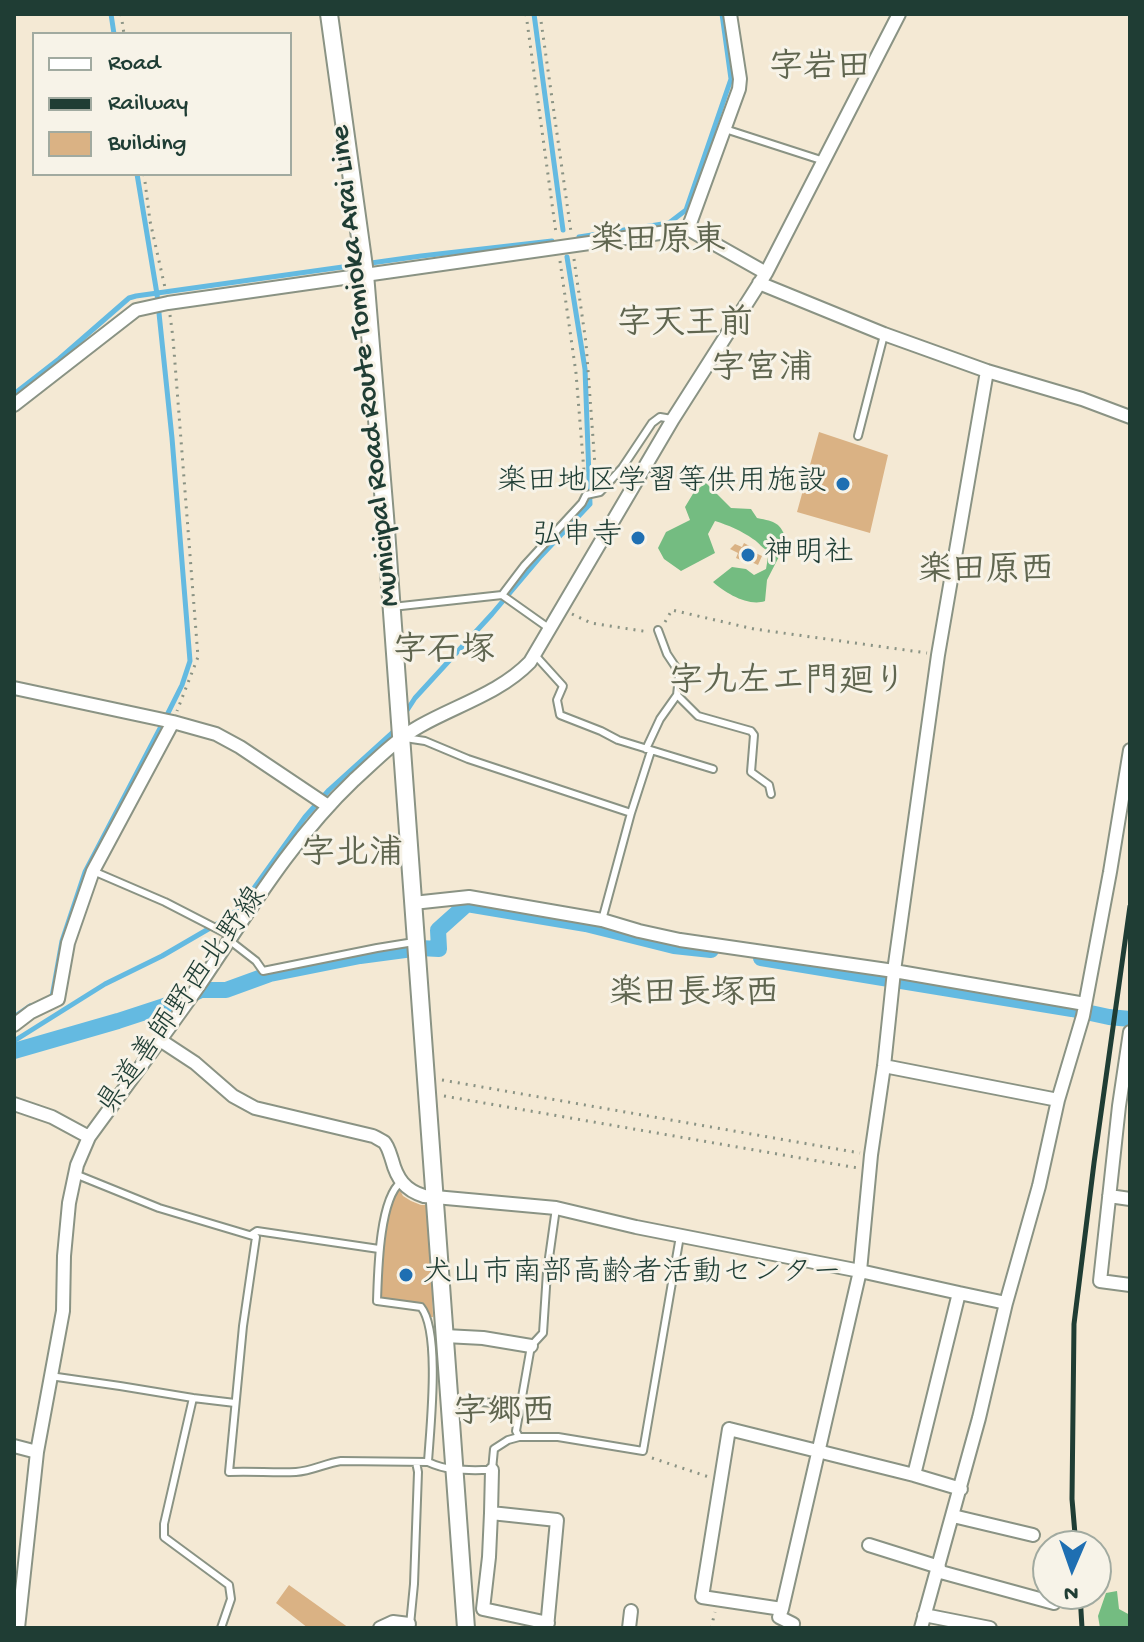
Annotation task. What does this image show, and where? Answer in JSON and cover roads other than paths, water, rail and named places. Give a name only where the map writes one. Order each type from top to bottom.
[{"type":"street","name":"Municipal Road Route Tomioka Arai Line","points":[[329,14],[365,274],[402,737],[466,1628]]},
{"type":"street","points":[[688,229],[739,89],[730,14]]},
{"type":"street","name":"県道善師野西北野線","points":[[18,1628],[19,1571],[63,1311],[69,1203],[77,1165],[89,1137],[198,987],[268,882],[328,806],[402,737],[501,685],[520,672],[535,655],[673,419],[762,278],[899,14]]},
{"type":"street","points":[[14,405],[136,310],[150,306],[688,229],[762,278],[884,334],[1130,417]]},
{"type":"street","points":[[792,1628],[793,1624],[779,1617],[860,1271],[894,971],[938,655],[987,371]]},
{"type":"street","points":[[14,688],[216,734],[328,806]]},
{"type":"street","points":[[14,1025],[31,1012],[58,999],[68,943],[93,871],[173,722]]},
{"type":"street","points":[[990,1628],[923,1622],[961,1489],[1058,1100],[1084,1010],[1127,798],[1130,750]]},
{"type":"street","points":[[413,903],[469,897],[602,920],[680,940],[894,971],[1084,1010]]},
{"type":"street","points":[[1130,1032],[1125,1106],[1109,1196],[1100,1281],[1130,1285]]},
{"type":"street","points":[[160,1040],[195,1063],[233,1096],[255,1108],[383,1141],[389,1149],[396,1174],[414,1193],[556,1208],[1006,1303]]},
{"type":"street","points":[[884,1066],[1058,1100]]},
{"type":"street","points":[[14,1104],[52,1117],[89,1137]]},
{"type":"street","points":[[1109,1196],[1130,1199]]},
{"type":"street","points":[[914,1475],[959,1293]]},
{"type":"street","points":[[445,1336],[483,1338],[531,1346]]},
{"type":"street","points":[[782,1609],[702,1597],[729,1429],[961,1489]]},
{"type":"street","points":[[14,1446],[37,1452]]},
{"type":"street","points":[[483,1609],[489,1557],[492,1470]]},
{"type":"street","points":[[465,1611],[483,1609],[548,1626],[557,1520],[491,1513]]},
{"type":"street","points":[[953,1516],[1032,1535]]},
{"type":"street","points":[[869,1545],[1032,1597]]},
{"type":"street","points":[[629,1628],[631,1611]]},
{"type":"street","points":[[380,1628],[393,1622],[410,1626]]},
{"type":"lane","points":[[725,129],[824,161]]},
{"type":"lane","points":[[858,436],[884,334]]},
{"type":"lane","points":[[502,595],[586,495],[600,492],[622,468],[652,423],[660,417],[673,419]]},
{"type":"lane","points":[[392,607],[502,595],[550,629]]},
{"type":"lane","points":[[602,920],[649,750],[660,719],[677,695],[679,678],[658,630]]},
{"type":"lane","points":[[535,655],[563,686],[557,700],[560,715],[618,740],[713,769]]},
{"type":"lane","points":[[677,695],[698,716],[751,731],[754,735],[751,772],[769,785],[771,794]]},
{"type":"lane","points":[[402,737],[425,741],[468,759],[631,813]]},
{"type":"lane","points":[[93,871],[165,902],[230,938],[263,971],[377,948],[416,948]]},
{"type":"lane","points":[[75,1174],[159,1208],[256,1237],[229,1472],[299,1472],[341,1461],[428,1462],[455,1470],[492,1470],[494,1449],[519,1437],[558,1437],[643,1451],[680,1236]]},
{"type":"lane","points":[[401,1182],[395,1186],[389,1200],[379,1249],[377,1301],[421,1307],[430,1327],[432,1399],[428,1462]]},
{"type":"lane","points":[[519,1437],[516,1431],[531,1346],[543,1333],[556,1208]]},
{"type":"lane","points":[[251,1235],[257,1231],[379,1249]]},
{"type":"lane","points":[[50,1376],[235,1403]]},
{"type":"lane","points":[[193,1398],[164,1524],[164,1537],[229,1585],[231,1599],[221,1628]]},
{"type":"lane","points":[[449,1400],[521,1405]]},
{"type":"lane","points":[[410,1626],[414,1584],[416,1462]]},
{"type":"waterway","points":[[111,14],[114,32]]},
{"type":"waterway","points":[[534,14],[563,230]]},
{"type":"waterway","points":[[579,237],[669,223],[686,210],[731,79],[722,14]]},
{"type":"waterway","points":[[50,998],[62,941],[85,872],[182,685],[190,661],[157,294],[137,176]]},
{"type":"waterway","points":[[14,394],[129,298],[136,296],[552,241]]},
{"type":"waterway","points":[[404,715],[415,698],[590,504],[585,369],[567,257]]},
{"type":"waterway","points":[[14,1041],[105,984],[162,956],[239,909],[305,817],[329,790],[397,727]]},
{"type":"waterway","points":[[14,1051],[118,1021],[201,990],[226,990],[270,974],[360,956],[420,948],[439,949],[438,930],[467,904],[586,924],[674,946],[711,950]]},
{"type":"waterway","points":[[761,958],[1130,1019]]},
{"type":"waterway","points":[[14,1017],[30,1006]]},
{"type":"railway","points":[[1075,1530],[1072,1499],[1074,1324],[1130,906]]},
{"type":"railway","points":[[1081,1610],[1082,1628]]},
{"type":"place","name":"楽田地区学習等供用施設","points":[[843,484]]},
{"type":"place","name":"弘申寺","points":[[638,538]]},
{"type":"place","name":"神明社","points":[[748,555]]},
{"type":"place","name":"犬山市南部高齢者活動センター","points":[[406,1275]]},
{"type":"district","name":"字岩田","points":[[820,71]]},
{"type":"district","name":"楽田原東","points":[[658,244]]},
{"type":"district","name":"字天王前","points":[[685,327]]},
{"type":"district","name":"字宮浦","points":[[762,372]]},
{"type":"district","name":"楽田原西","points":[[986,574]]},
{"type":"district","name":"字石塚","points":[[444,654]]},
{"type":"district","name":"字九左エ門廻り","points":[[788,685]]},
{"type":"district","name":"字北浦","points":[[352,857]]},
{"type":"district","name":"楽田長塚西","points":[[694,997]]},
{"type":"district","name":"字郷西","points":[[504,1416]]}]
